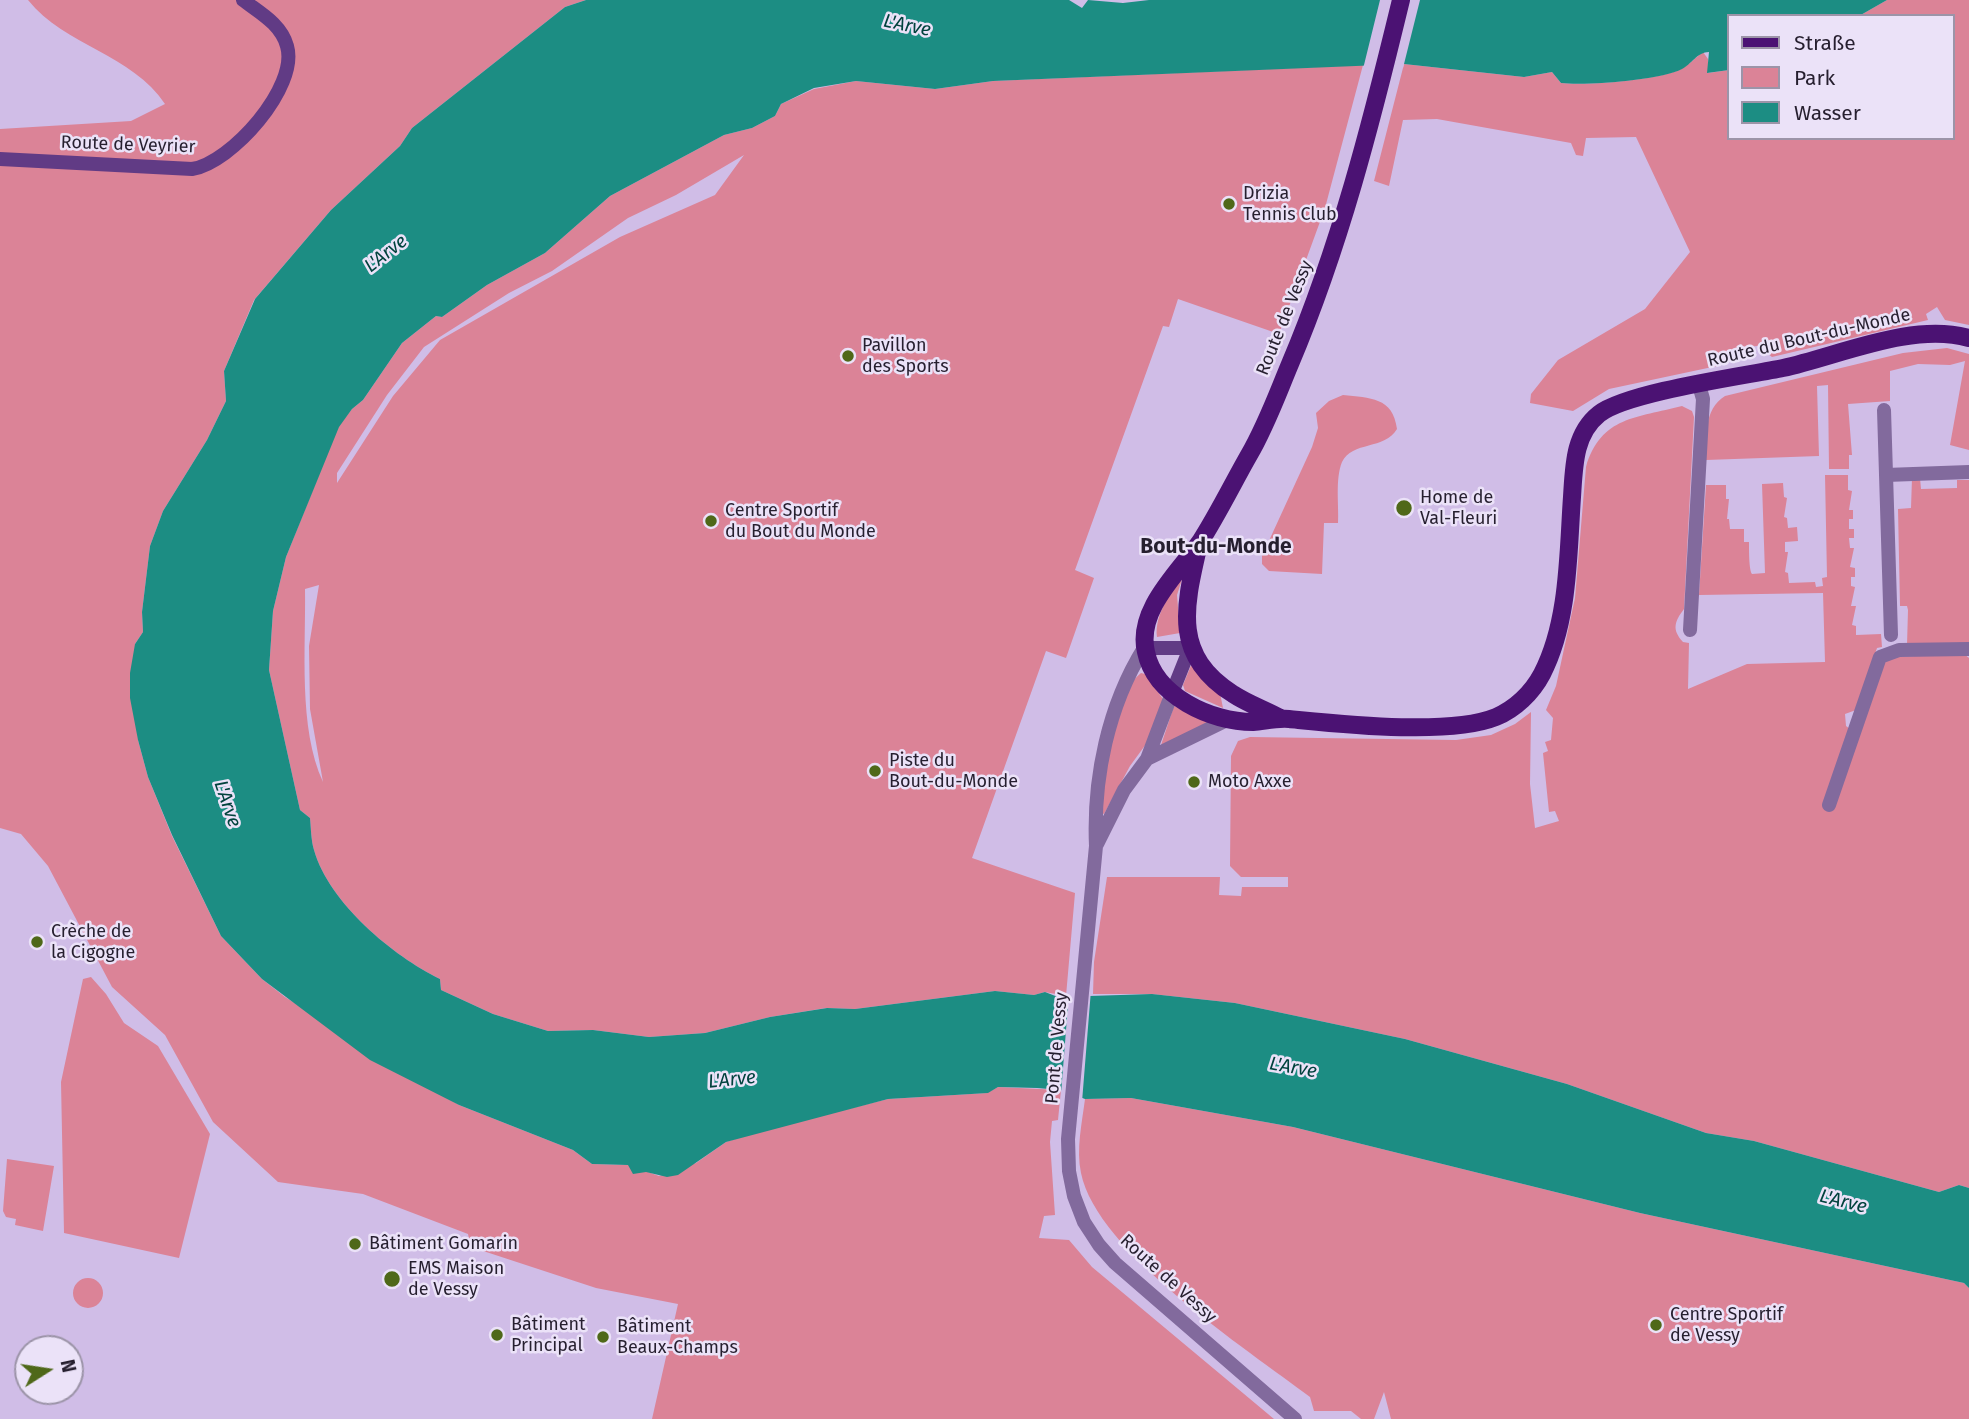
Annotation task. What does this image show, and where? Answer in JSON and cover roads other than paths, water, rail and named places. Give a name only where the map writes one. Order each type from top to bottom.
[{"type":"main road","name":"Route de Veyrier","points":[[0,159],[192,169],[217,161],[238,143],[260,116],[278,91],[289,64],[287,45],[280,32],[243,0]]},
{"type":"main road","name":"Route de Vessy","points":[[1144,648],[1148,622],[1173,573],[1199,543],[1259,437],[1316,302],[1353,190],[1401,0]]},
{"type":"main road","name":"Route du Bout-du-Monde","points":[[1144,648],[1150,665],[1172,693],[1194,706],[1229,719],[1250,722],[1282,719],[1333,724],[1457,725],[1487,720],[1515,705],[1538,680],[1554,642],[1564,592],[1579,439],[1599,414],[1611,406],[1918,334],[1943,332],[1969,338]]},
{"type":"main road","name":"Route de Vessy","points":[[1190,648],[1186,604],[1199,543]]},
{"type":"main road","points":[[1144,648],[1190,648],[1172,693]]},
{"type":"main road","name":"Route du Bout-du-Monde","points":[[1190,648],[1216,682],[1235,696],[1282,719]]},
{"type":"street","name":"Route du Bout-du-Monde","points":[[1690,631],[1703,401],[1699,385]]},
{"type":"street","points":[[1884,410],[1891,635]]},
{"type":"street","points":[[1886,475],[1969,472]]},
{"type":"street","name":"Route de Vessy","points":[[1084,960],[1096,846],[1094,815],[1105,746],[1126,677],[1144,648]]},
{"type":"street","points":[[1829,805],[1880,657],[1899,650],[1969,649]]},
{"type":"street","name":"Route de Vessy","points":[[1096,846],[1124,790],[1147,759],[1172,693]]},
{"type":"street","name":"Route de Vessy","points":[[1147,759],[1229,719]]},
{"type":"street","name":"Pont de Vessy","points":[[1068,1139],[1084,960]]},
{"type":"street","name":"Route de Vessy","points":[[1068,1139],[1069,1171],[1074,1196],[1084,1222],[1099,1245],[1115,1263],[1295,1419]]},
{"type":"water","name":"L'Arve","points":[[586,0],[1069,0],[1082,8],[1088,0],[1123,3],[1149,0],[1887,0],[1862,14],[1728,14],[1728,70],[1707,73],[1709,52],[1701,54],[1686,67],[1672,73],[1605,83],[1561,83],[1552,72],[1524,77],[1404,64],[993,81],[935,89],[856,81],[814,88],[781,104],[775,116],[752,128],[724,135],[610,196],[545,253],[487,285],[442,317],[436,316],[402,343],[363,400],[352,409],[339,427],[286,557],[273,611],[269,670],[300,810],[310,818],[314,850],[333,889],[348,908],[383,942],[440,979],[441,990],[493,1014],[548,1031],[593,1030],[649,1037],[705,1033],[770,1017],[827,1008],[855,1009],[995,991],[1034,995],[1045,992],[1058,997],[1152,994],[1235,1003],[1405,1039],[1567,1084],[1706,1133],[1754,1141],[1939,1192],[1959,1185],[1969,1188],[1969,1288],[1964,1283],[1640,1213],[1293,1127],[1131,1098],[1085,1099],[1061,1090],[998,1087],[988,1093],[888,1099],[726,1142],[678,1175],[667,1177],[646,1172],[633,1174],[628,1165],[592,1164],[573,1150],[459,1105],[370,1060],[262,979],[221,936],[172,835],[148,777],[138,740],[130,698],[130,673],[135,644],[143,632],[142,612],[150,546],[163,511],[207,440],[226,401],[224,371],[255,299],[331,210],[400,146],[412,128],[565,7]]},
{"type":"place","name":"Drizia Tennis Club","points":[[1229,204]]},
{"type":"place","name":"Pavillon des Sports","points":[[848,356]]},
{"type":"place","name":"Home de Val-Fleuri","points":[[1404,508]]},
{"type":"place","name":"Centre Sportif du Bout du Monde","points":[[711,521]]},
{"type":"place","name":"Piste du Bout-du-Monde","points":[[875,771]]},
{"type":"place","name":"Moto Axxe","points":[[1194,782]]},
{"type":"place","name":"Crèche de la Cigogne","points":[[37,942]]},
{"type":"place","name":"Bâtiment Gomarin","points":[[355,1244]]},
{"type":"place","name":"EMS Maison de Vessy","points":[[392,1279]]},
{"type":"place","name":"Centre Sportif de Vessy","points":[[1656,1325]]},
{"type":"place","name":"Bâtiment Principal","points":[[497,1335]]},
{"type":"place","name":"Bâtiment Beaux-Champs","points":[[603,1337]]},
{"type":"district","name":"Bout-du-Monde","points":[[1216,547]]}]
